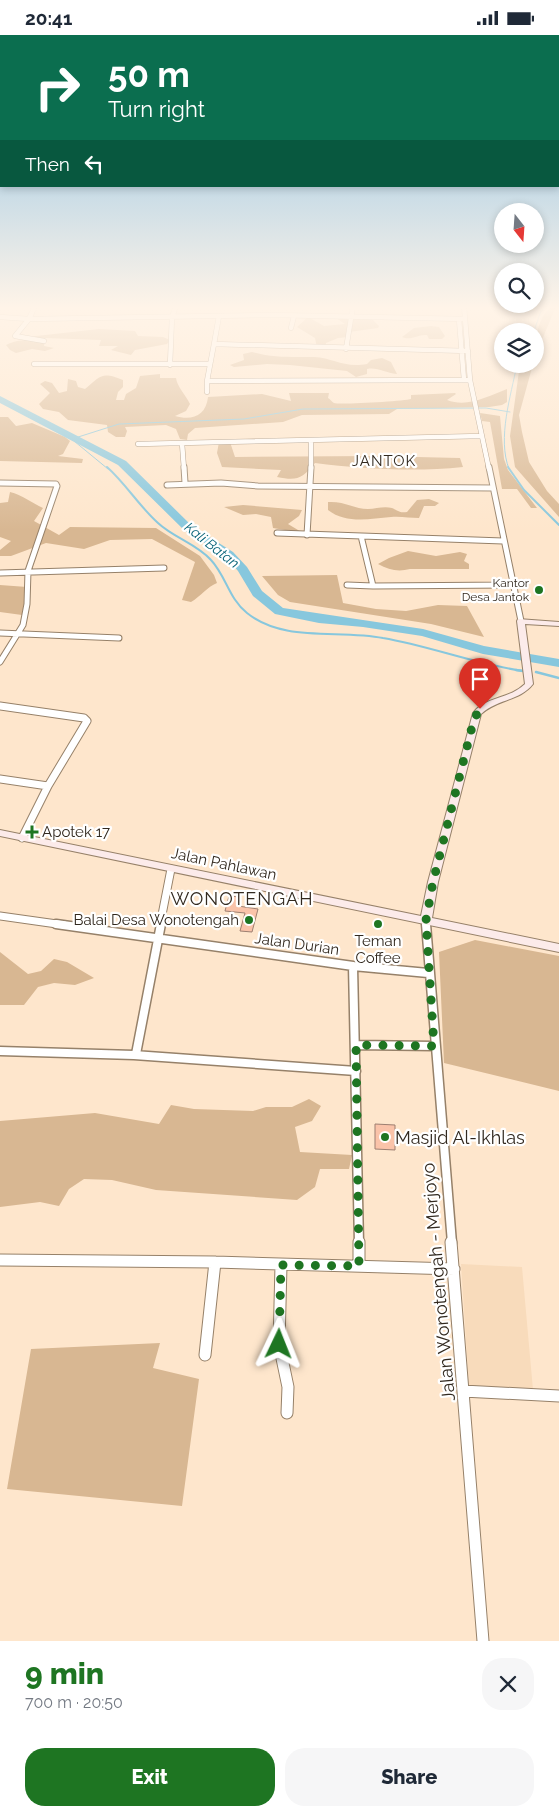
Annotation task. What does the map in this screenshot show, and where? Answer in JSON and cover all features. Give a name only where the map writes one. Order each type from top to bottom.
[{"type":"street","points":[[207,391],[207,381],[221,381]]},
{"type":"street","points":[[426,920],[433,882],[474,719],[480,709],[527,687],[530,677],[521,621],[470,381]]},
{"type":"street","points":[[138,444],[481,436]]},
{"type":"street","points":[[307,535],[311,486],[311,440]]},
{"type":"street","points":[[182,443],[185,483]]},
{"type":"street","points":[[0,483],[48,482],[57,486],[28,571],[26,615],[19,634],[0,662]]},
{"type":"street","points":[[167,485],[185,483],[493,488]]},
{"type":"street","points":[[277,533],[503,541]]},
{"type":"street","points":[[362,536],[373,586]]},
{"type":"street","points":[[0,573],[164,568]]},
{"type":"street","points":[[347,585],[513,585]]},
{"type":"street","points":[[521,621],[559,624]]},
{"type":"street","points":[[0,633],[119,638]]},
{"type":"street","points":[[0,706],[86,720],[48,786],[22,838]]},
{"type":"street","points":[[0,779],[48,786]]},
{"type":"street","name":"Jalan Pahlawan","points":[[0,833],[559,948]]},
{"type":"street","points":[[136,1054],[171,869]]},
{"type":"street","name":"Jalan Durian","points":[[0,916],[353,965],[359,1266]]},
{"type":"street","name":"Jalan Wonotengah - Merjoyo","points":[[426,920],[428,973],[454,1269],[483,1641]]},
{"type":"street","points":[[353,965],[428,973]]},
{"type":"street","points":[[356,1045],[434,1046]]},
{"type":"street","points":[[0,1051],[60,1050],[136,1054],[356,1071]]},
{"type":"street","points":[[0,1260],[215,1262],[454,1269]]},
{"type":"street","points":[[205,1355],[215,1262]]},
{"type":"street","points":[[281,1265],[279,1344],[288,1387],[287,1413]]},
{"type":"street","points":[[464,1391],[559,1396]]},
{"type":"shaded area","points":[[45,381],[52,383],[59,393],[67,391],[68,381],[76,381],[78,387],[85,389],[95,381],[123,381],[123,387],[118,392],[116,400],[124,400],[126,394],[136,388],[138,381],[177,381],[190,404],[186,411],[175,416],[187,418],[201,413],[208,397],[262,394],[291,401],[289,393],[329,393],[328,398],[334,403],[372,403],[411,399],[411,395],[455,393],[447,400],[463,403],[478,400],[507,389],[507,402],[502,405],[489,407],[397,409],[389,414],[302,415],[283,422],[195,428],[188,434],[187,440],[180,439],[176,429],[166,425],[125,427],[127,431],[125,437],[116,437],[108,432],[107,425],[68,420],[59,412],[43,409],[39,404],[50,393],[40,384]]},
{"type":"shaded area","points":[[518,381],[528,381],[519,415],[522,432],[529,462],[547,491],[559,504],[559,517],[515,467],[510,436]]},
{"type":"shaded area","points":[[480,413],[500,416],[504,459],[508,470],[537,508],[531,508],[517,489],[502,489],[490,422],[482,421]]},
{"type":"shaded area","points":[[0,417],[8,417],[16,426],[32,423],[65,437],[70,441],[63,454],[58,456],[83,459],[82,463],[0,461]]},
{"type":"shaded area","points":[[219,442],[230,442],[235,457],[374,456],[460,458],[463,467],[389,469],[315,463],[303,476],[294,479],[284,478],[277,477],[281,470],[222,467],[217,453]]},
{"type":"shaded area","points":[[10,492],[43,508],[34,521],[59,535],[70,527],[156,528],[200,556],[214,575],[217,583],[191,602],[182,600],[195,562],[152,539],[110,540],[84,549],[46,543],[11,556],[0,556],[0,550],[11,541],[0,537],[0,503],[8,502]]},
{"type":"shaded area","points":[[429,499],[439,503],[435,506],[424,506],[419,518],[350,519],[328,510],[328,502],[334,502],[363,509],[389,507],[401,512],[407,512],[417,500]]},
{"type":"shaded area","points":[[243,505],[302,510],[299,516],[288,524],[303,533],[273,528],[271,517],[256,514],[243,515],[224,507]]},
{"type":"shaded area","points":[[408,551],[436,556],[460,552],[467,554],[464,561],[469,564],[469,569],[398,570],[378,564]]},
{"type":"shaded area","points":[[337,575],[343,603],[376,609],[406,611],[438,605],[467,606],[484,637],[431,624],[290,602],[278,595],[262,576]]},
{"type":"shaded area","points":[[0,585],[27,587],[22,615],[0,612]]},
{"type":"shaded area","points":[[475,940],[559,956],[559,1091],[444,1063],[439,952]]},
{"type":"shaded area","points":[[0,952],[28,974],[41,971],[54,959],[67,962],[94,978],[75,985],[54,983],[38,987],[24,1005],[0,1005]]},
{"type":"shaded area","points":[[309,1099],[321,1106],[312,1121],[295,1127],[300,1152],[352,1155],[349,1169],[320,1169],[315,1187],[297,1200],[156,1190],[112,1180],[84,1179],[69,1189],[59,1206],[40,1202],[0,1207],[0,1121],[95,1113],[159,1124],[171,1105],[194,1109],[253,1111],[266,1107],[292,1107]]},
{"type":"shaded area","points":[[461,1264],[522,1267],[533,1390],[469,1386]]},
{"type":"shaded area","points":[[160,1343],[153,1368],[199,1379],[182,1506],[7,1489],[31,1349]]},
{"type":"building","points":[[229,896],[240,897],[238,906],[258,909],[252,932],[240,931],[245,913],[225,911]]},
{"type":"building","name":"Masjid Al-Ikhlas","points":[[375,1124],[395,1125],[395,1150],[375,1149]]},
{"type":"waterway","points":[[507,412],[514,381]]},
{"type":"waterway","name":"Kali Batan","points":[[0,399],[122,463],[188,528],[229,554],[243,569],[257,593],[279,611],[319,619],[363,623],[423,633],[483,650],[559,663]]},
{"type":"waterway","points":[[108,469],[74,441],[75,438],[119,424],[244,419],[303,409],[486,408],[507,412]]},
{"type":"waterway","points":[[507,412],[504,444],[509,468]]},
{"type":"waterway","points":[[107,467],[158,523],[205,554],[216,566],[241,607],[262,622],[295,632],[383,638],[523,671],[516,670]]},
{"type":"waterway","points":[[509,468],[524,490],[559,525]]},
{"type":"waterway","points":[[536,672],[559,678]]},
{"type":"place","name":"Kantor Desa Jantok","points":[[539,590]]},
{"type":"place","name":"Apotek 17","points":[[32,832]]},
{"type":"place","name":"Balai Desa Wonotengah","points":[[249,920]]},
{"type":"place","name":"Teman Coffee","points":[[378,924]]},
{"type":"place","name":"Masjid Al-Ikhlas","points":[[385,1137]]},
{"type":"district","name":"JANTOK","points":[[384,461]]},
{"type":"district","name":"WONOTENGAH","points":[[242,898]]},
{"type":"route","points":[[279,1344],[281,1265],[359,1266],[356,1045],[434,1046],[426,920],[433,882],[474,719],[480,709]]}]
